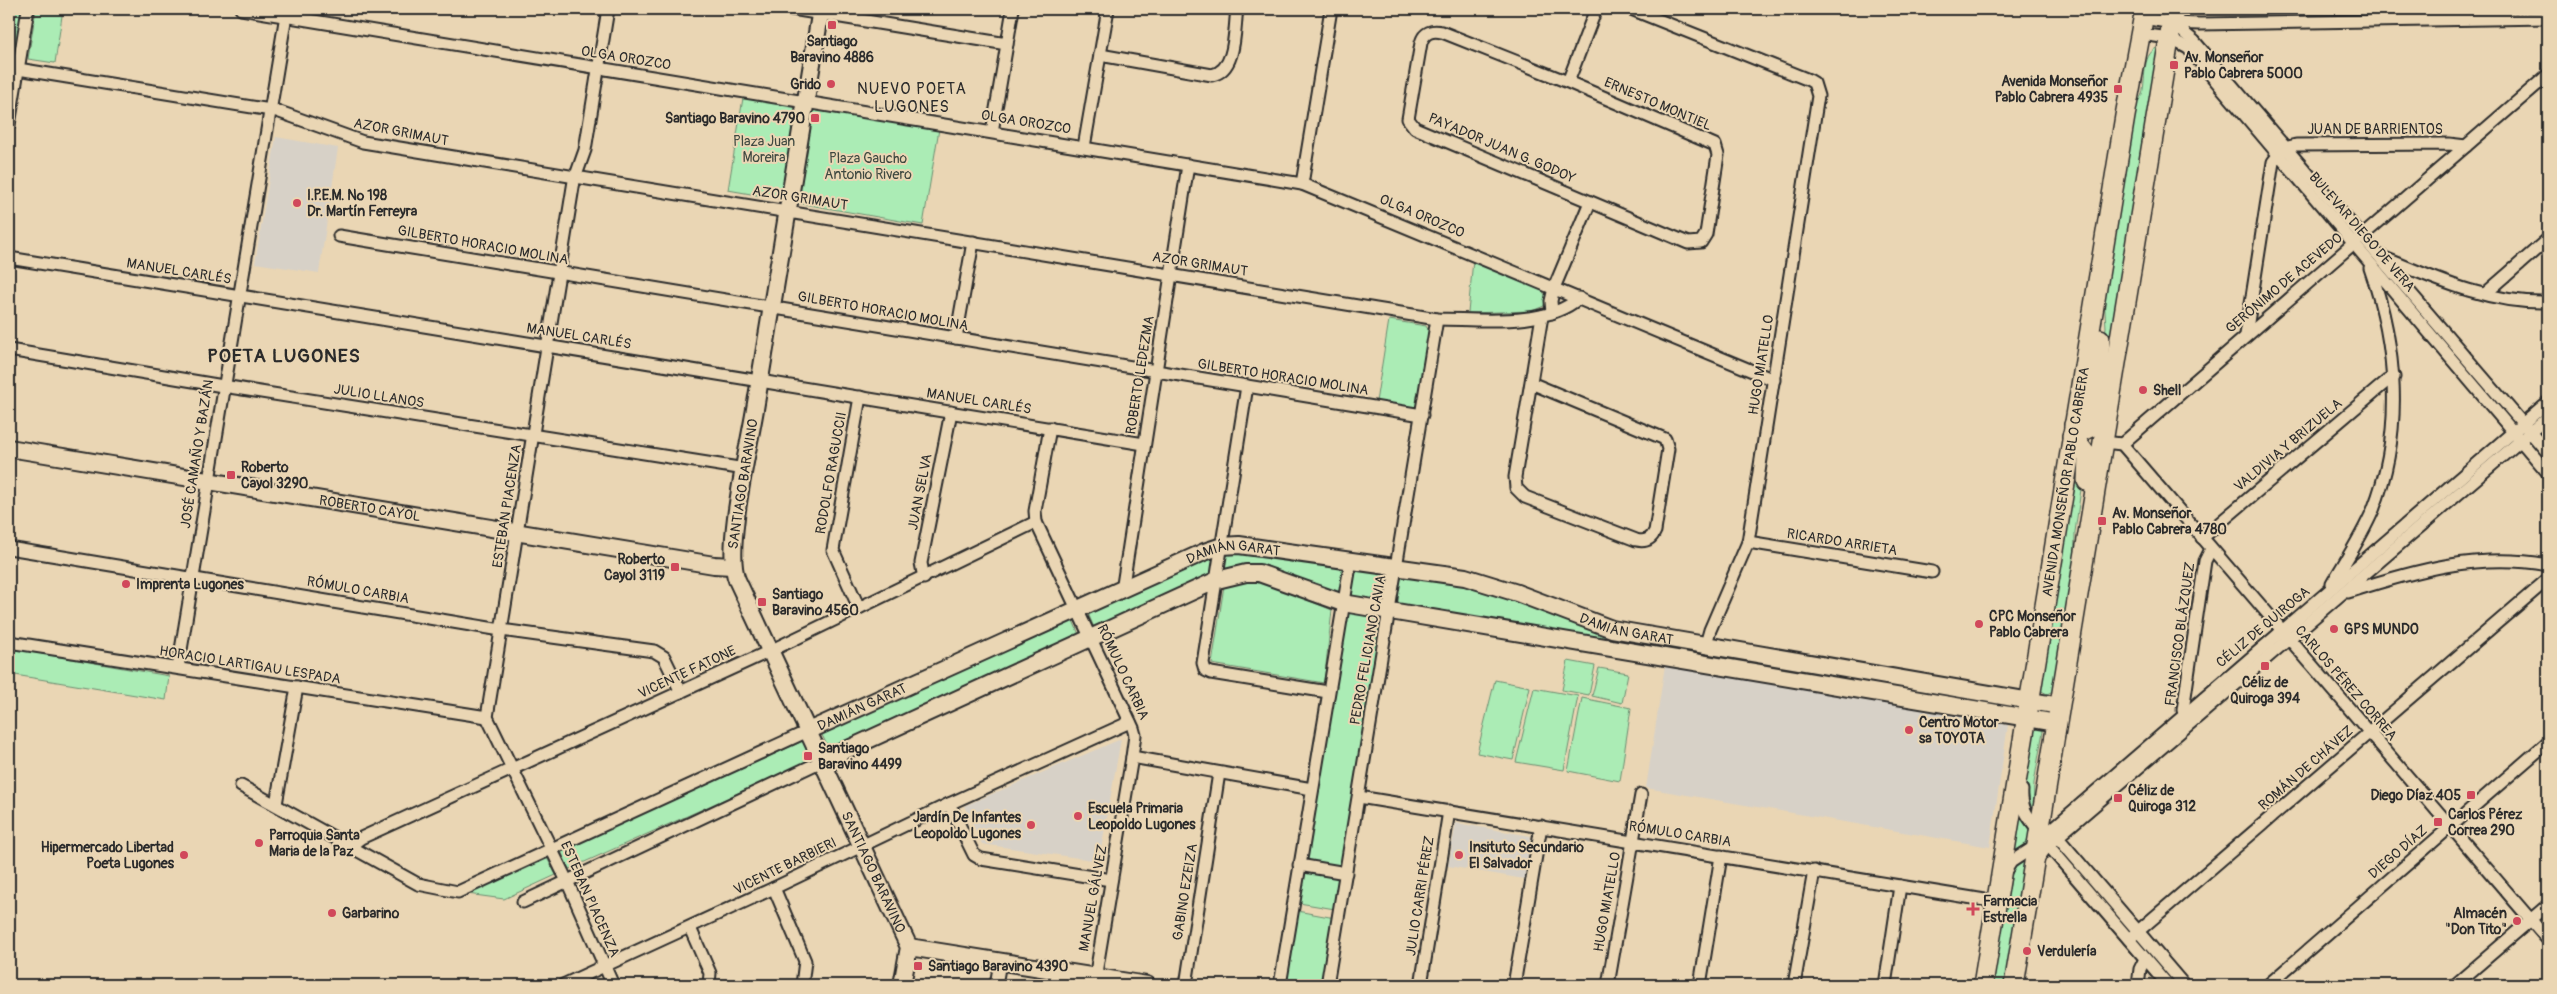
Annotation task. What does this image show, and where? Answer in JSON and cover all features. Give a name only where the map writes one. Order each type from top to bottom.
[{"type":"main road","name":"SANTIAGO BARAVINO","points":[[821,11],[732,549],[732,566],[909,947],[902,985]]},
{"type":"main road","points":[[2073,430],[2086,418],[2094,404],[2101,330],[2098,282],[2143,20]]},
{"type":"main road","points":[[2014,985],[2033,866],[2045,833],[2059,714],[2171,23]]},
{"type":"main road","points":[[2073,430],[2101,421],[2108,410]]},
{"type":"main road","points":[[2073,430],[2089,460],[2079,531],[2085,558]]},
{"type":"main road","name":"AVENIDA MONSEÑOR PABLO CABRERA","points":[[1983,985],[2073,430]]},
{"type":"main road","name":"ROBERTO CAYOL","points":[[9,448],[208,480],[518,534],[714,565],[732,566]]},
{"type":"main road","name":"DAMIÁN GARAT","points":[[808,730],[1077,609],[1122,591],[1204,552],[1222,546],[1239,545],[1478,580],[1601,625],[1706,644],[2028,709]]},
{"type":"main road","name":"DAMIÁN GARAT","points":[[822,761],[1217,580],[1246,573],[1259,573],[1342,603],[1658,656],[2059,714]]},
{"type":"main road","points":[[909,947],[1000,962],[1094,981],[1147,985]]},
{"type":"street","points":[[9,125],[28,9]]},
{"type":"street","name":"OLGA OROZCO","points":[[240,9],[287,12],[598,69],[1302,184],[1774,380]]},
{"type":"street","name":"ESTEBAN PIACENZA","points":[[608,9],[585,150],[575,176],[487,717],[567,881],[613,985]]},
{"type":"street","points":[[792,9],[821,11],[1007,44]]},
{"type":"street","points":[[992,132],[1013,9]]},
{"type":"street","points":[[1084,147],[1108,9]]},
{"type":"street","points":[[1100,55],[1212,74],[1219,73],[1225,70],[1230,59],[1237,9]]},
{"type":"street","points":[[1302,184],[1331,9]]},
{"type":"street","points":[[1568,82],[1596,9]]},
{"type":"street","name":"HUGO MIATELLO","points":[[1631,9],[1814,83],[1818,104],[1748,542],[1710,630],[1706,644]]},
{"type":"street","name":"JOSÉ CAMAÑO Y BAZÁN","points":[[178,668],[238,295],[287,12]]},
{"type":"street","points":[[2171,23],[2382,15],[2548,18]]},
{"type":"street","name":"BULEVAR DIEGO DE VERA","points":[[2143,20],[2171,23],[2188,48],[2358,240],[2548,473]]},
{"type":"street","name":"PAYADOR JUAN G. GODOY","points":[[1568,82],[1442,32],[1430,32],[1422,38],[1408,119],[1415,128],[1590,202]]},
{"type":"street","name":"AZOR GRIMAUT","points":[[18,69],[270,110],[363,142],[1437,319],[1498,319],[1547,314],[1570,306],[1579,298]]},
{"type":"street","name":"GERÓNIMO DE ACEVEDO","points":[[2122,444],[2548,75]]},
{"type":"street","name":"ERNESTO MONTIEL","points":[[1568,82],[1711,143],[1717,149],[1706,234],[1701,242],[1688,243],[1590,202]]},
{"type":"street","name":"JUAN DE BARRIENTOS","points":[[2280,151],[2296,145],[2420,144],[2466,146]]},
{"type":"street","points":[[2246,335],[2264,216],[2280,151]]},
{"type":"street","name":"ROBERTO LEDEZMA","points":[[1122,591],[1188,164]]},
{"type":"street","points":[[1531,382],[1665,439],[1668,449],[1654,531],[1646,542],[1636,540],[1519,493],[1516,488],[1515,477],[1531,382],[1547,314],[1554,288],[1590,202]]},
{"type":"street","name":"GILBERTO HORACIO MOLINA","points":[[339,236],[1422,415]]},
{"type":"street","points":[[2486,294],[2548,239]]},
{"type":"street","points":[[956,338],[973,242]]},
{"type":"street","name":"MANUEL CARLÉS","points":[[9,258],[1144,444]]},
{"type":"street","points":[[2328,592],[2366,524],[2378,496],[2390,435],[2394,377],[2388,332],[2372,258],[2449,285],[2512,299],[2548,302]]},
{"type":"street","name":"BULEVAR DIEGO DE VERA","points":[[2372,258],[2548,453]]},
{"type":"street","name":"PEDRO FELICIANO CAVIA","points":[[1327,985],[1437,319]]},
{"type":"street","name":"JULIO LLANOS","points":[[9,350],[745,469]]},
{"type":"street","name":"VALDIVIA Y BRIZUELA","points":[[2202,538],[2394,377]]},
{"type":"street","points":[[1247,386],[1203,663],[1205,670],[1211,673],[1328,692]]},
{"type":"street","name":"RODOLFO RAGUCCII","points":[[859,608],[833,550],[860,397]]},
{"type":"street","name":"CÉLIZ DE QUIROGA","points":[[2527,428],[2548,402]]},
{"type":"street","name":"JUAN SELVA","points":[[924,578],[922,563],[951,412]]},
{"type":"street","name":"CÉLIZ DE QUIROGA","points":[[2187,719],[2281,631],[2517,436],[2527,428],[2548,417]]},
{"type":"street","name":"RÓMULO CARBIA","points":[[1050,428],[1035,511],[1036,522],[1130,722],[1135,735],[1132,757]]},
{"type":"street","name":"CÉLIZ DE QUIROGA","points":[[2001,878],[2011,862],[2045,833],[2187,719],[2290,640],[2517,436]]},
{"type":"street","points":[[2103,442],[2122,444]]},
{"type":"street","name":"CARLOS PÉREZ CORREA","points":[[2122,444],[2369,734],[2548,940]]},
{"type":"street","name":"VICENTE FATONE","points":[[350,846],[361,838],[514,770],[770,651],[924,578],[1036,522]]},
{"type":"street","name":"RICARDO ARRIETA","points":[[1748,542],[1932,572]]},
{"type":"street","name":"RÓMULO CARBIA","points":[[9,548],[193,577],[501,630],[654,652],[664,657],[681,692]]},
{"type":"street","name":"FRANCISCO BLÁZQUEZ","points":[[2187,719],[2183,706],[2205,561],[2212,549]]},
{"type":"street","points":[[1280,985],[1342,603],[1351,560]]},
{"type":"street","points":[[2344,593],[2420,571],[2472,561],[2510,560],[2548,565]]},
{"type":"street","name":"ROMÁN DE CHÁVEZ","points":[[2134,935],[2548,579]]},
{"type":"street","points":[[1658,656],[1661,637]]},
{"type":"street","name":"HORACIO LARTIGAU LESPADA","points":[[9,642],[487,717]]},
{"type":"street","points":[[276,804],[297,687]]},
{"type":"street","name":"VICENTE BARBIERI","points":[[563,985],[690,928],[950,804],[1130,722]]},
{"type":"street","name":"DAMIÁN GARAT","points":[[350,846],[418,884],[427,887],[462,891],[808,730]]},
{"type":"street","name":"DIEGO DÍAZ","points":[[2268,985],[2548,742]]},
{"type":"street","points":[[1132,757],[1312,789]]},
{"type":"street","name":"MANUEL GÁLVEZ","points":[[1094,981],[1132,757]]},
{"type":"street","name":"DAMIÁN GARAT","points":[[523,902],[822,761]]},
{"type":"street","points":[[2018,769],[2023,784],[2023,810],[2134,935],[2184,985]]},
{"type":"street","name":"GABINO EZEIZA","points":[[1186,985],[1219,773]]},
{"type":"street","points":[[241,786],[350,846]]},
{"type":"street","name":"HUGO MIATELLO","points":[[1608,985],[1641,794]]},
{"type":"street","name":"RÓMULO CARBIA","points":[[1359,797],[1997,902]]},
{"type":"street","points":[[950,804],[974,855],[981,859],[1111,880]]},
{"type":"street","name":"JULIO CARRI PÉREZ","points":[[1422,985],[1449,811]]},
{"type":"street","points":[[1514,985],[1541,826]]},
{"type":"street","points":[[1700,985],[1721,856]]},
{"type":"street","points":[[1299,865],[1346,873]]},
{"type":"street","points":[[1794,985],[1814,871]]},
{"type":"street","points":[[1885,985],[1900,886]]},
{"type":"street","points":[[774,888],[804,961],[802,985]]},
{"type":"street","points":[[2455,985],[2548,905]]},
{"type":"street","points":[[690,928],[710,973],[709,985]]},
{"type":"street","points":[[2134,935],[2145,959],[2168,985]]},
{"type":"street","points":[[2138,985],[2140,969],[2145,959]]},
{"type":"street","points":[[996,985],[1000,962]]},
{"type":"shaded area","name":"I.P.E.M. Nº 198 Dr. Martín Ferreyra","points":[[276,137],[338,148],[319,273],[255,263]]},
{"type":"shaded area","points":[[1665,665],[2008,725],[1990,847],[1646,788]]},
{"type":"shaded area","points":[[1121,739],[1099,861],[982,844],[964,806]]},
{"type":"shaded area","points":[[1456,823],[1531,836],[1524,879],[1448,866]]},
{"type":"green space","points":[[9,9],[24,9],[15,62],[9,61]]},
{"type":"green space","points":[[36,9],[63,9],[55,63],[28,59]]},
{"type":"green space","points":[[2161,46],[2110,347],[2100,376],[2106,327],[2104,296],[2134,108],[2142,94],[2147,60],[2154,49]]},
{"type":"green space","name":"Plaza Juan Moreira","points":[[743,98],[800,107],[785,200],[728,190]]},
{"type":"green space","name":"Plaza Gaucho Antonio Rivero","points":[[814,108],[939,129],[923,225],[798,203]]},
{"type":"green space","points":[[1473,260],[1540,288],[1546,296],[1544,306],[1532,311],[1468,313]]},
{"type":"green space","points":[[1389,320],[1426,326],[1429,331],[1418,403],[1413,408],[1376,402]]},
{"type":"green space","points":[[2078,448],[2084,468],[2075,532],[2074,584],[2055,690],[2047,694],[2040,690]]},
{"type":"green space","points":[[1226,552],[1344,567],[1340,591],[1337,597],[1225,572]]},
{"type":"green space","points":[[1212,554],[1215,558],[1212,573],[1206,580],[1095,630],[1087,611]]},
{"type":"green space","points":[[1355,570],[1387,572],[1391,575],[1388,599],[1382,606],[1354,602],[1351,595]]},
{"type":"green space","points":[[1405,573],[1461,580],[1573,620],[2019,705],[2019,711],[1401,610],[1398,601],[1398,591]]},
{"type":"green space","points":[[1253,578],[1332,610],[1324,683],[1212,664],[1224,586]]},
{"type":"green space","points":[[1346,612],[1382,618],[1335,909],[1299,903]]},
{"type":"green space","points":[[1072,618],[1080,637],[830,751],[821,733]]},
{"type":"green space","points":[[9,648],[169,676],[166,700],[9,674]]},
{"type":"green space","points":[[1568,661],[1595,666],[1589,695],[1562,690]]},
{"type":"green space","points":[[1599,668],[1628,673],[1622,703],[1592,696]]},
{"type":"green space","points":[[1495,680],[1530,687],[1513,760],[1477,753]]},
{"type":"green space","points":[[1534,688],[1578,696],[1564,770],[1516,762]]},
{"type":"green space","points":[[1582,698],[1631,708],[1620,781],[1568,771]]},
{"type":"green space","points":[[2034,723],[2043,727],[2043,731],[2034,783],[2033,814],[2024,797],[2025,770]]},
{"type":"green space","points":[[803,741],[812,760],[569,869],[561,851]]},
{"type":"green space","points":[[2019,818],[2031,827],[2029,843],[2016,850],[2014,846]]},
{"type":"green space","points":[[546,856],[556,875],[504,899],[467,894]]},
{"type":"green space","points":[[2023,861],[2026,861],[2006,985],[1990,985],[2013,869]]},
{"type":"green space","points":[[1297,911],[1335,918],[1324,985],[1284,985]]},
{"type":"place","name":"Santiago Baravino 4886","points":[[832,25]]},
{"type":"place","name":"Av. Monseñor Pablo Cabrera 5000","points":[[2174,65]]},
{"type":"place","name":"Grido","points":[[831,84]]},
{"type":"place","name":"Avenida Monseñor Pablo Cabrera 4935","points":[[2118,89]]},
{"type":"place","name":"Santiago Baravino 4790","points":[[815,118]]},
{"type":"place","name":"I.P.E.M. Nº 198 Dr. Martín Ferreyra","points":[[297,203]]},
{"type":"place","name":"Shell","points":[[2143,390]]},
{"type":"place","name":"Roberto Cayol 3290","points":[[231,475]]},
{"type":"place","name":"Av. Monseñor Pablo Cabrera 4780","points":[[2102,521]]},
{"type":"place","name":"Roberto Cayol 3119","points":[[675,567]]},
{"type":"place","name":"Imprenta Lugones","points":[[126,584]]},
{"type":"place","name":"Santiago Baravino 4560","points":[[762,602]]},
{"type":"place","name":"CPC Monseñor Pablo Cabrera","points":[[1979,624]]},
{"type":"place","name":"GPS MUNDO","points":[[2334,629]]},
{"type":"place","name":"Céliz de Quiroga 394","points":[[2265,666]]},
{"type":"place","name":"Centro Motor sa TOYOTA","points":[[1909,730]]},
{"type":"place","name":"Santiago Baravino 4499","points":[[808,756]]},
{"type":"place","name":"Diego Díaz 405","points":[[2471,795]]},
{"type":"place","name":"Céliz de Quiroga 312","points":[[2118,798]]},
{"type":"place","name":"Escuela Primaria Leopoldo Lugones","points":[[1078,816]]},
{"type":"place","name":"Carlos Pérez Correa 290","points":[[2438,822]]},
{"type":"place","name":"Jardín De Infantes Leopoldo Lugones","points":[[1031,825]]},
{"type":"place","name":"Parroquia Santa Maria de la Paz","points":[[259,843]]},
{"type":"place","name":"Hipermercado Libertad Poeta Lugones","points":[[184,855]]},
{"type":"place","name":"Insituto Secundario El Salvador","points":[[1459,855]]},
{"type":"place","name":"Farmacia Estrella","points":[[1973,909]]},
{"type":"place","name":"Garbarino","points":[[332,913]]},
{"type":"place","name":"Almacén \"Don Tito\"","points":[[2517,921]]},
{"type":"place","name":"Verdulería","points":[[2027,951]]},
{"type":"place","name":"Santiago Baravino 4390","points":[[918,966]]},
{"type":"district","name":"NUEVO POETA LUGONES","points":[[912,98]]},
{"type":"district","name":"POETA LUGONES","points":[[284,356]]}]
